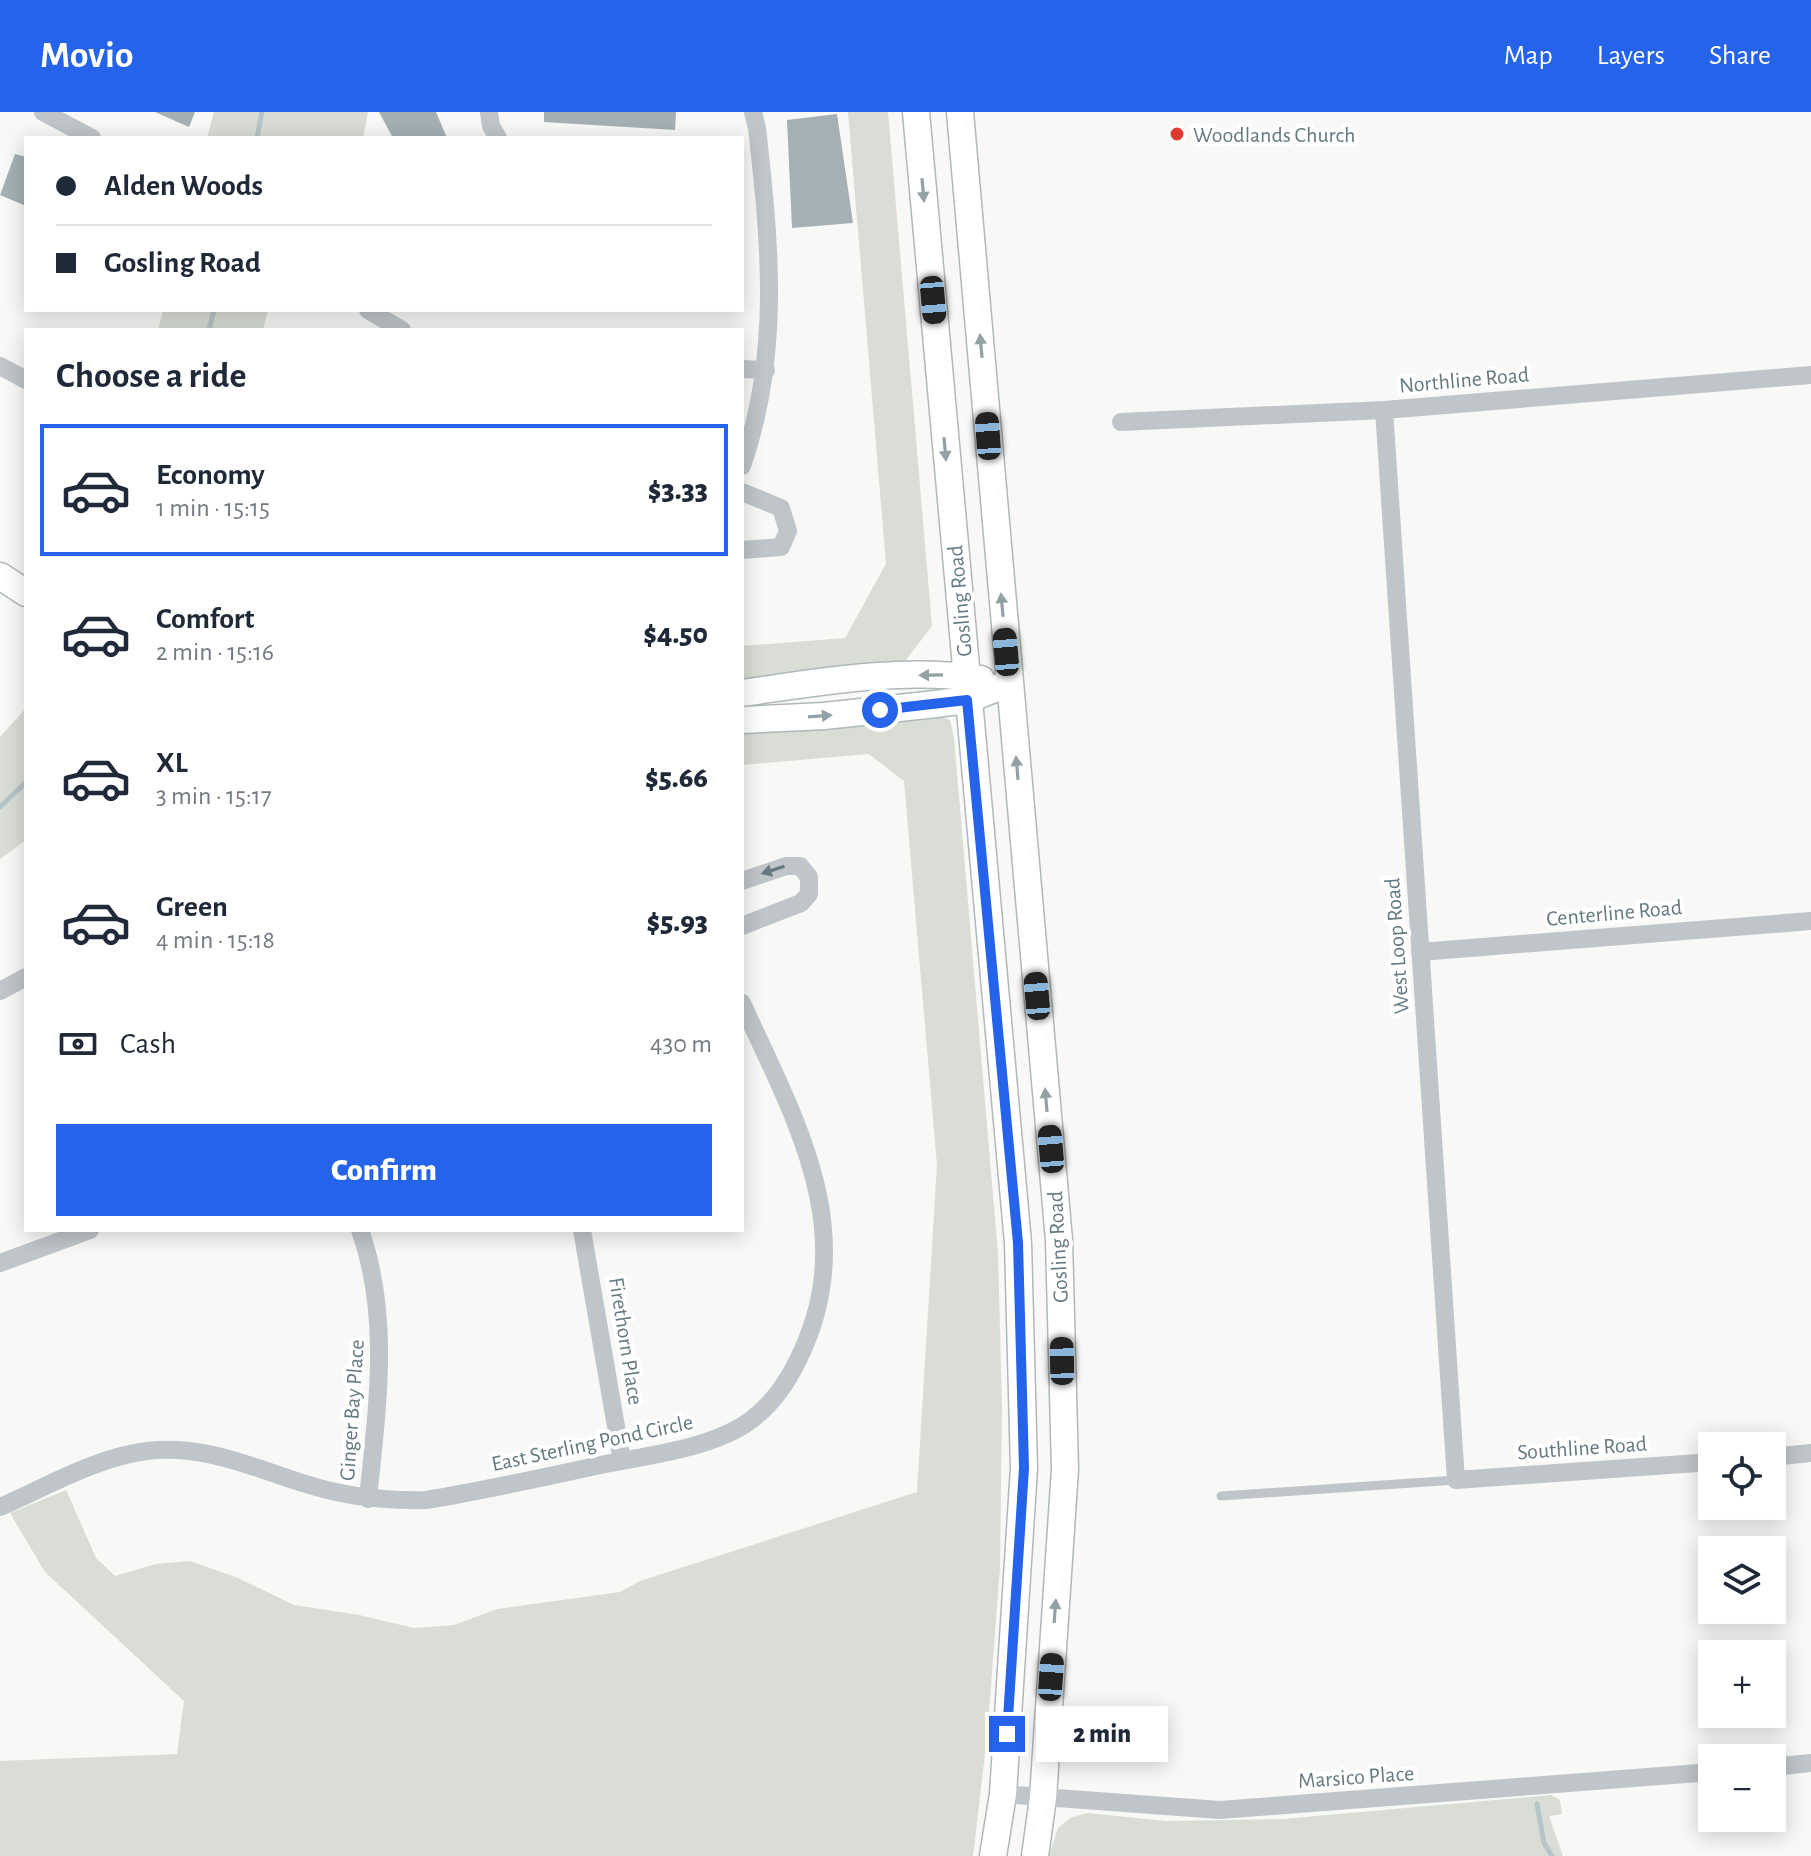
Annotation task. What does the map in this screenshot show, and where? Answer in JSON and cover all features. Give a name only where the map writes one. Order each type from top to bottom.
[{"type":"main road","name":"Gosling Road","points":[[916,112],[966,688],[1001,1046],[1020,1305],[1024,1468],[1003,1794],[993,1856]]},
{"type":"main road","name":"Gosling Road","points":[[960,112],[1059,1240],[1065,1469],[1043,1798],[1035,1856]]},
{"type":"main road","points":[[0,576],[24,592]]},
{"type":"main road","points":[[744,693],[822,682],[934,674],[966,688]]},
{"type":"main road","points":[[744,720],[824,716],[966,688],[1009,683]]},
{"type":"street","points":[[43,112],[88,136]]},
{"type":"street","points":[[489,112],[491,126],[497,136]]},
{"type":"street","points":[[744,460],[757,419],[766,370],[770,296],[751,158],[753,112]]},
{"type":"street","points":[[371,312],[399,328]]},
{"type":"street","points":[[0,366],[24,379]]},
{"type":"street","points":[[744,369],[766,370]]},
{"type":"street","name":"Northline Road","points":[[1121,422],[1384,410],[1811,375]]},
{"type":"street","name":"West Loop Road","points":[[1384,410],[1456,1480]]},
{"type":"street","points":[[744,493],[781,508],[788,531],[781,547],[744,550]]},
{"type":"street","points":[[744,880],[786,866],[800,866],[809,877],[809,894],[801,903],[744,925]]},
{"type":"street","name":"Centerline Road","points":[[1420,952],[1811,921]]},
{"type":"street","points":[[0,991],[24,978]]},
{"type":"street","name":"East Sterling Pond Circle","points":[[0,1507],[124,1455],[171,1449],[220,1455],[308,1485],[368,1499],[426,1500],[696,1445],[746,1424],[783,1387],[806,1344],[816,1317],[824,1232],[817,1183],[784,1095],[744,1007]]},
{"type":"street","points":[[0,1263],[85,1232]]},
{"type":"street","name":"Ginger Bay Place","points":[[361,1232],[371,1269],[381,1335],[381,1373],[368,1499]]},
{"type":"street","name":"Firethorn Place","points":[[582,1232],[622,1461]]},
{"type":"street","points":[[1786,1456],[1811,1453]]},
{"type":"street","name":"Southline Road","points":[[1456,1480],[1698,1463]]},
{"type":"street","points":[[1786,1766],[1811,1763]]},
{"type":"street","name":"Marsico Place","points":[[1003,1794],[1220,1810],[1698,1773]]},
{"type":"lane","points":[[1221,1496],[1456,1480]]},
{"type":"shaded area","points":[[214,112],[368,112],[363,136],[208,136]]},
{"type":"shaded area","points":[[848,112],[888,112],[932,626],[905,661],[744,679],[744,646],[845,638],[886,564]]},
{"type":"shaded area","points":[[162,312],[268,312],[264,328],[158,328]]},
{"type":"shaded area","points":[[24,710],[24,841],[0,859],[0,737]]},
{"type":"shaded area","points":[[932,714],[950,720],[954,738],[998,1254],[1002,1406],[1000,1567],[987,1737],[973,1856],[0,1856],[0,1761],[177,1754],[184,1701],[45,1572],[10,1513],[66,1490],[96,1558],[115,1576],[156,1564],[190,1561],[238,1578],[294,1605],[359,1615],[414,1628],[454,1625],[497,1609],[620,1592],[640,1581],[917,1492],[937,1165],[904,781],[869,754],[744,765],[744,727]]},
{"type":"shaded area","points":[[1551,1795],[1560,1800],[1562,1814],[1549,1816],[1563,1856],[1049,1856],[1058,1828],[1070,1818],[1087,1813],[1166,1821],[1283,1819]]},
{"type":"building","points":[[155,112],[195,112],[189,127]]},
{"type":"building","points":[[379,112],[436,112],[446,136],[392,136]]},
{"type":"building","points":[[544,112],[676,112],[675,130],[544,122]]},
{"type":"building","points":[[837,114],[853,223],[792,228],[787,120]]},
{"type":"building","points":[[15,154],[24,156],[24,205],[0,195]]},
{"type":"waterway","points":[[257,136],[262,112]]},
{"type":"waterway","points":[[210,328],[214,312]]},
{"type":"waterway","points":[[0,807],[24,784]]},
{"type":"waterway","points":[[1537,1804],[1544,1843],[1552,1856]]},
{"type":"place","name":"Woodlands Church","points":[[1177,134]]},
{"type":"route","points":[[880,710],[967,700],[1018,1243],[1024,1468],[1007,1734]]}]
